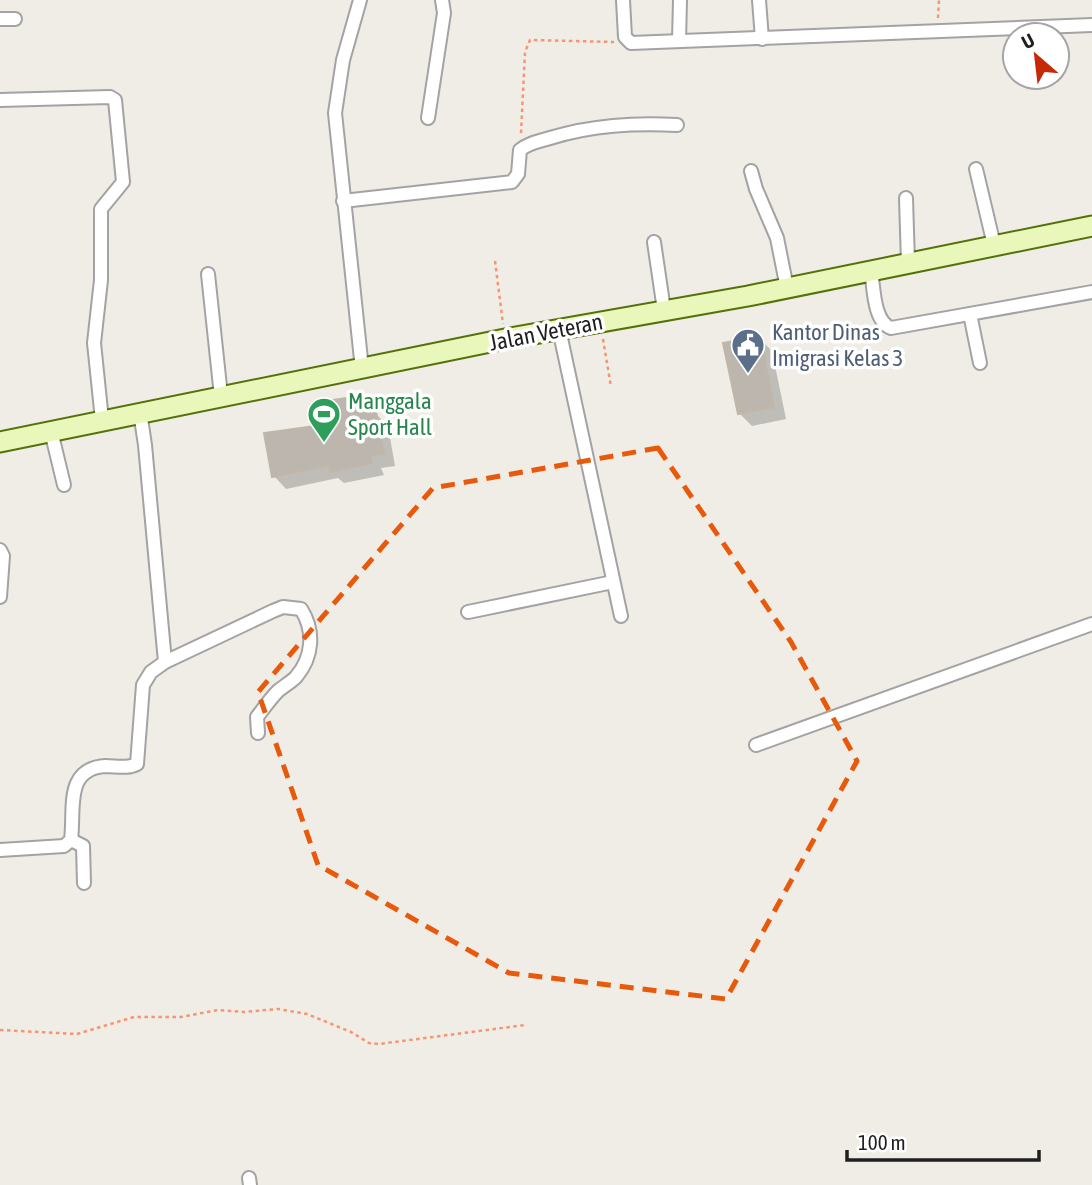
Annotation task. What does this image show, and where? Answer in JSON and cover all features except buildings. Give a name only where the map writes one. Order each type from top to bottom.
[{"type":"street","points":[[360,0],[343,60],[335,113],[362,369]]},
{"type":"street","points":[[428,118],[444,13],[442,0]]},
{"type":"street","points":[[623,0],[624,29],[628,42],[1092,25]]},
{"type":"street","points":[[679,41],[680,0]]},
{"type":"street","points":[[759,0],[762,39]]},
{"type":"street","points":[[0,19],[15,19]]},
{"type":"street","points":[[0,100],[110,97],[115,100],[123,182],[100,209],[101,280],[94,343],[103,420]]},
{"type":"street","points":[[343,201],[512,182],[518,174],[521,148],[572,132],[620,124],[677,125]]},
{"type":"street","points":[[976,169],[994,245]]},
{"type":"street","points":[[751,171],[758,196],[777,238],[788,288]]},
{"type":"street","points":[[906,198],[908,263]]},
{"type":"street","name":"Jalan Veteran","points":[[0,442],[505,339],[788,288],[1092,226]]},
{"type":"street","points":[[654,242],[664,310]]},
{"type":"street","points":[[871,271],[880,317],[886,327],[891,328],[1092,292]]},
{"type":"street","points":[[208,274],[221,396]]},
{"type":"street","points":[[970,314],[980,363]]},
{"type":"street","points":[[559,329],[621,616]]},
{"type":"street","points":[[140,412],[165,662]]},
{"type":"street","points":[[51,431],[64,485]]},
{"type":"street","points":[[0,550],[3,556],[0,597]]},
{"type":"street","points":[[468,612],[613,582]]},
{"type":"street","points":[[0,850],[64,846],[71,840],[74,790],[82,774],[94,767],[129,767],[137,764],[144,685],[151,673],[165,662],[273,611],[283,607],[300,610],[312,637],[310,649],[295,678],[266,704],[257,717],[258,733]]},
{"type":"street","points":[[756,745],[1092,624]]},
{"type":"street","points":[[71,840],[83,846],[84,883]]},
{"type":"path","points":[[937,32],[939,0]]},
{"type":"path","points":[[521,148],[524,52],[530,40],[628,42]]},
{"type":"path","points":[[495,261],[505,339]]},
{"type":"path","points":[[600,322],[611,387]]},
{"type":"path","points":[[0,1030],[77,1034],[127,1018],[181,1017],[218,1010],[291,1010],[317,1017],[369,1043],[379,1044],[525,1025]]},
{"type":"highlighted area","points":[[658,448],[791,642],[857,761],[726,999],[509,973],[318,865],[258,692],[433,488]]},
{"type":"place","name":"Kantor Dinas Imigrasi Kelas 3","points":[[748,375]]},
{"type":"place","name":"Manggala Sport Hall","points":[[324,444]]}]
